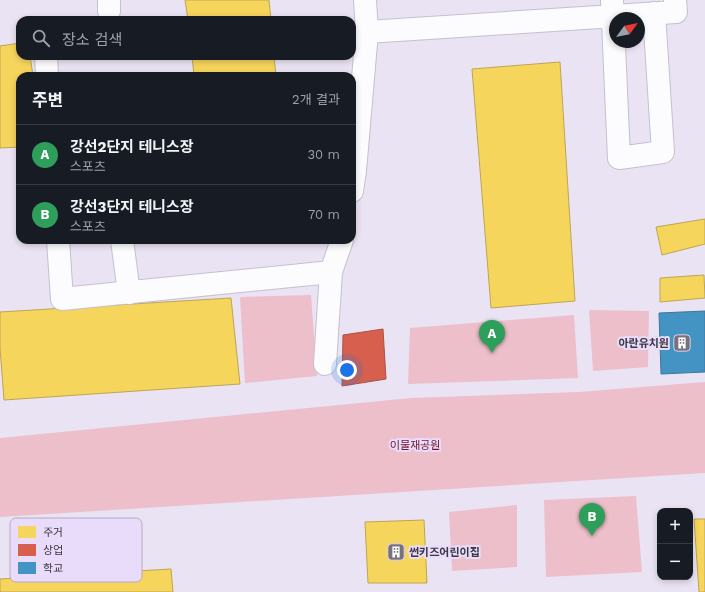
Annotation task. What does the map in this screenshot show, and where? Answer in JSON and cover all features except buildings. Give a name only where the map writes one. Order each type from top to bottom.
[{"type":"lane","points":[[356,149],[367,32],[365,0]]},
{"type":"lane","points":[[367,32],[612,8],[654,13],[676,12],[675,0]]},
{"type":"lane","points":[[612,8],[619,158],[663,152],[654,13]]},
{"type":"lane","points":[[46,60],[47,72]]},
{"type":"lane","points":[[58,244],[62,299],[331,272]]},
{"type":"lane","points":[[123,244],[129,293]]},
{"type":"lane","points":[[325,364],[331,272],[341,244]]},
{"type":"green space","points":[[311,295],[317,376],[245,383],[240,297]]},
{"type":"green space","points":[[589,310],[649,311],[648,367],[593,371]]},
{"type":"green space","points":[[574,315],[578,378],[408,384],[410,328]]},
{"type":"green space","name":"이물재공원","points":[[705,382],[705,473],[0,517],[0,438],[411,398],[579,392]]},
{"type":"green space","points":[[636,496],[642,572],[546,577],[544,500]]},
{"type":"green space","points":[[517,505],[517,567],[452,571],[449,512]]},
{"type":"place","name":"아란유치원","points":[[682,343]]},
{"type":"place","name":"강선2단지 테니스장","points":[[492,353]]},
{"type":"place","name":"강선3단지 테니스장","points":[[592,536]]},
{"type":"place","name":"썬키즈어린이집","points":[[396,552]]}]
